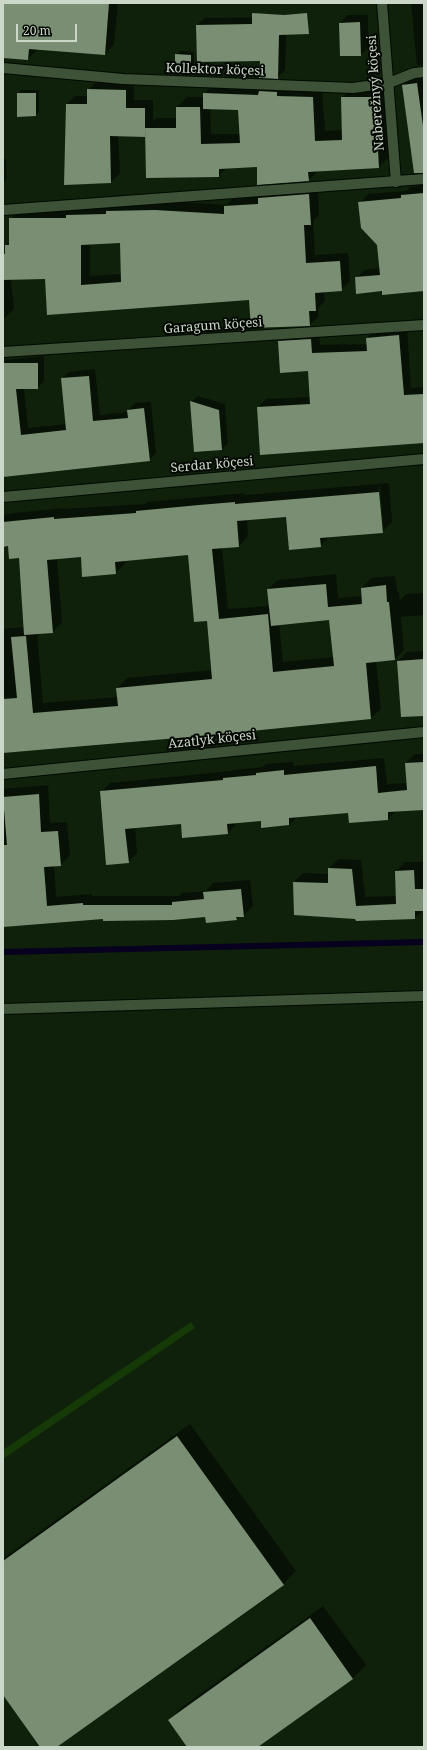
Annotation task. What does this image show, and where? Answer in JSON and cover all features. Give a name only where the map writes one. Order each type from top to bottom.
[{"type":"street","name":"Naberežnyý köçesi","points":[[382,3],[396,182]]},
{"type":"street","name":"Kollektor köçesi","points":[[3,68],[131,80],[353,88],[389,83],[414,73],[424,72]]},
{"type":"street","points":[[3,210],[424,179]]},
{"type":"street","name":"Garagum köçesi","points":[[3,352],[424,325]]},
{"type":"street","name":"Serdar köçesi","points":[[3,497],[424,459]]},
{"type":"street","name":"Azatlyk köçesi","points":[[3,774],[424,732]]},
{"type":"street","points":[[3,1009],[424,996]]},
{"type":"green space","points":[[191,1322],[195,1328],[3,1459],[3,1450]]},
{"type":"building","points":[[3,3],[109,3],[105,55],[29,49],[28,60],[3,58]]},
{"type":"building","points":[[252,13],[284,15],[307,13],[309,34],[279,35],[278,79],[259,78],[260,61],[197,62],[196,25],[252,24]]},
{"type":"building","points":[[360,22],[361,56],[340,56],[339,23]]},
{"type":"building","points":[[175,54],[191,55],[191,72],[175,72]]},
{"type":"building","points":[[417,83],[424,133],[424,173],[414,173],[402,85]]},
{"type":"building","points":[[87,89],[126,90],[126,108],[145,108],[145,137],[110,136],[111,183],[64,185],[66,104],[87,104]]},
{"type":"building","points":[[259,91],[277,92],[277,96],[313,97],[315,141],[342,140],[341,97],[375,97],[379,168],[308,172],[309,181],[257,185],[257,167],[219,169],[219,177],[146,178],[145,128],[176,128],[176,107],[200,107],[201,144],[240,143],[238,110],[203,109],[203,93],[258,95]]},
{"type":"building","points":[[17,93],[36,93],[36,116],[17,117]]},
{"type":"building","points":[[424,193],[424,291],[382,295],[382,291],[356,294],[355,277],[380,275],[377,245],[361,228],[358,202],[401,198],[401,195]]},
{"type":"building","points":[[309,194],[311,225],[304,225],[306,263],[340,261],[342,291],[315,293],[316,311],[309,311],[310,326],[251,328],[249,300],[47,315],[45,279],[3,280],[3,254],[5,254],[5,245],[9,245],[9,218],[66,218],[66,215],[106,214],[106,211],[155,210],[224,214],[224,206],[258,204],[258,198]],"holes":[[[120,243],[121,282],[81,285],[81,245]]]},
{"type":"building","points":[[399,335],[404,395],[424,394],[424,443],[260,455],[257,407],[310,404],[308,371],[280,373],[278,341],[311,339],[312,353],[367,351],[366,338]]},
{"type":"building","points":[[3,363],[38,363],[38,389],[16,389],[21,435],[66,430],[61,378],[89,376],[93,421],[128,418],[127,410],[144,408],[150,461],[3,477]]},
{"type":"building","points":[[190,401],[219,410],[222,450],[194,452]]},
{"type":"building","points":[[379,492],[383,533],[320,538],[321,547],[289,550],[286,517],[237,521],[239,547],[212,549],[219,619],[268,614],[273,672],[334,666],[329,620],[271,626],[267,589],[326,584],[328,607],[362,604],[361,588],[386,585],[395,660],[366,663],[371,719],[201,736],[3,753],[3,699],[17,698],[11,637],[26,636],[33,713],[118,706],[116,688],[212,679],[207,621],[194,622],[188,555],[115,562],[116,574],[82,577],[81,557],[47,560],[53,633],[24,635],[19,558],[9,559],[8,546],[3,547],[3,522],[54,517],[54,519],[136,513],[136,511],[199,505],[235,502],[235,504]]},
{"type":"building","points":[[424,659],[424,716],[401,717],[397,661]]},
{"type":"building","points":[[424,762],[424,810],[388,812],[388,820],[349,823],[348,813],[289,818],[289,825],[261,828],[261,821],[227,824],[228,834],[182,838],[181,824],[125,829],[129,863],[106,865],[100,791],[223,780],[223,778],[256,775],[256,773],[284,770],[284,775],[376,766],[378,793],[407,790],[405,763]]},
{"type":"building","points":[[39,794],[41,832],[58,831],[61,866],[44,867],[47,906],[83,903],[83,905],[172,905],[172,902],[204,899],[203,892],[241,889],[244,917],[236,917],[237,920],[206,923],[205,917],[173,920],[103,921],[103,919],[3,927],[3,845],[7,845],[3,797]]},
{"type":"building","points":[[328,868],[352,869],[356,906],[396,904],[395,871],[414,870],[415,889],[424,889],[424,911],[415,911],[415,919],[356,921],[355,919],[294,915],[293,882],[328,883]]},
{"type":"building","points":[[177,1436],[284,1585],[57,1747],[40,1747],[3,1695],[3,1561]]},
{"type":"building","points":[[310,1618],[353,1679],[258,1747],[187,1747],[168,1720]]},
{"type":"waterway","points":[[3,952],[424,942]]}]
